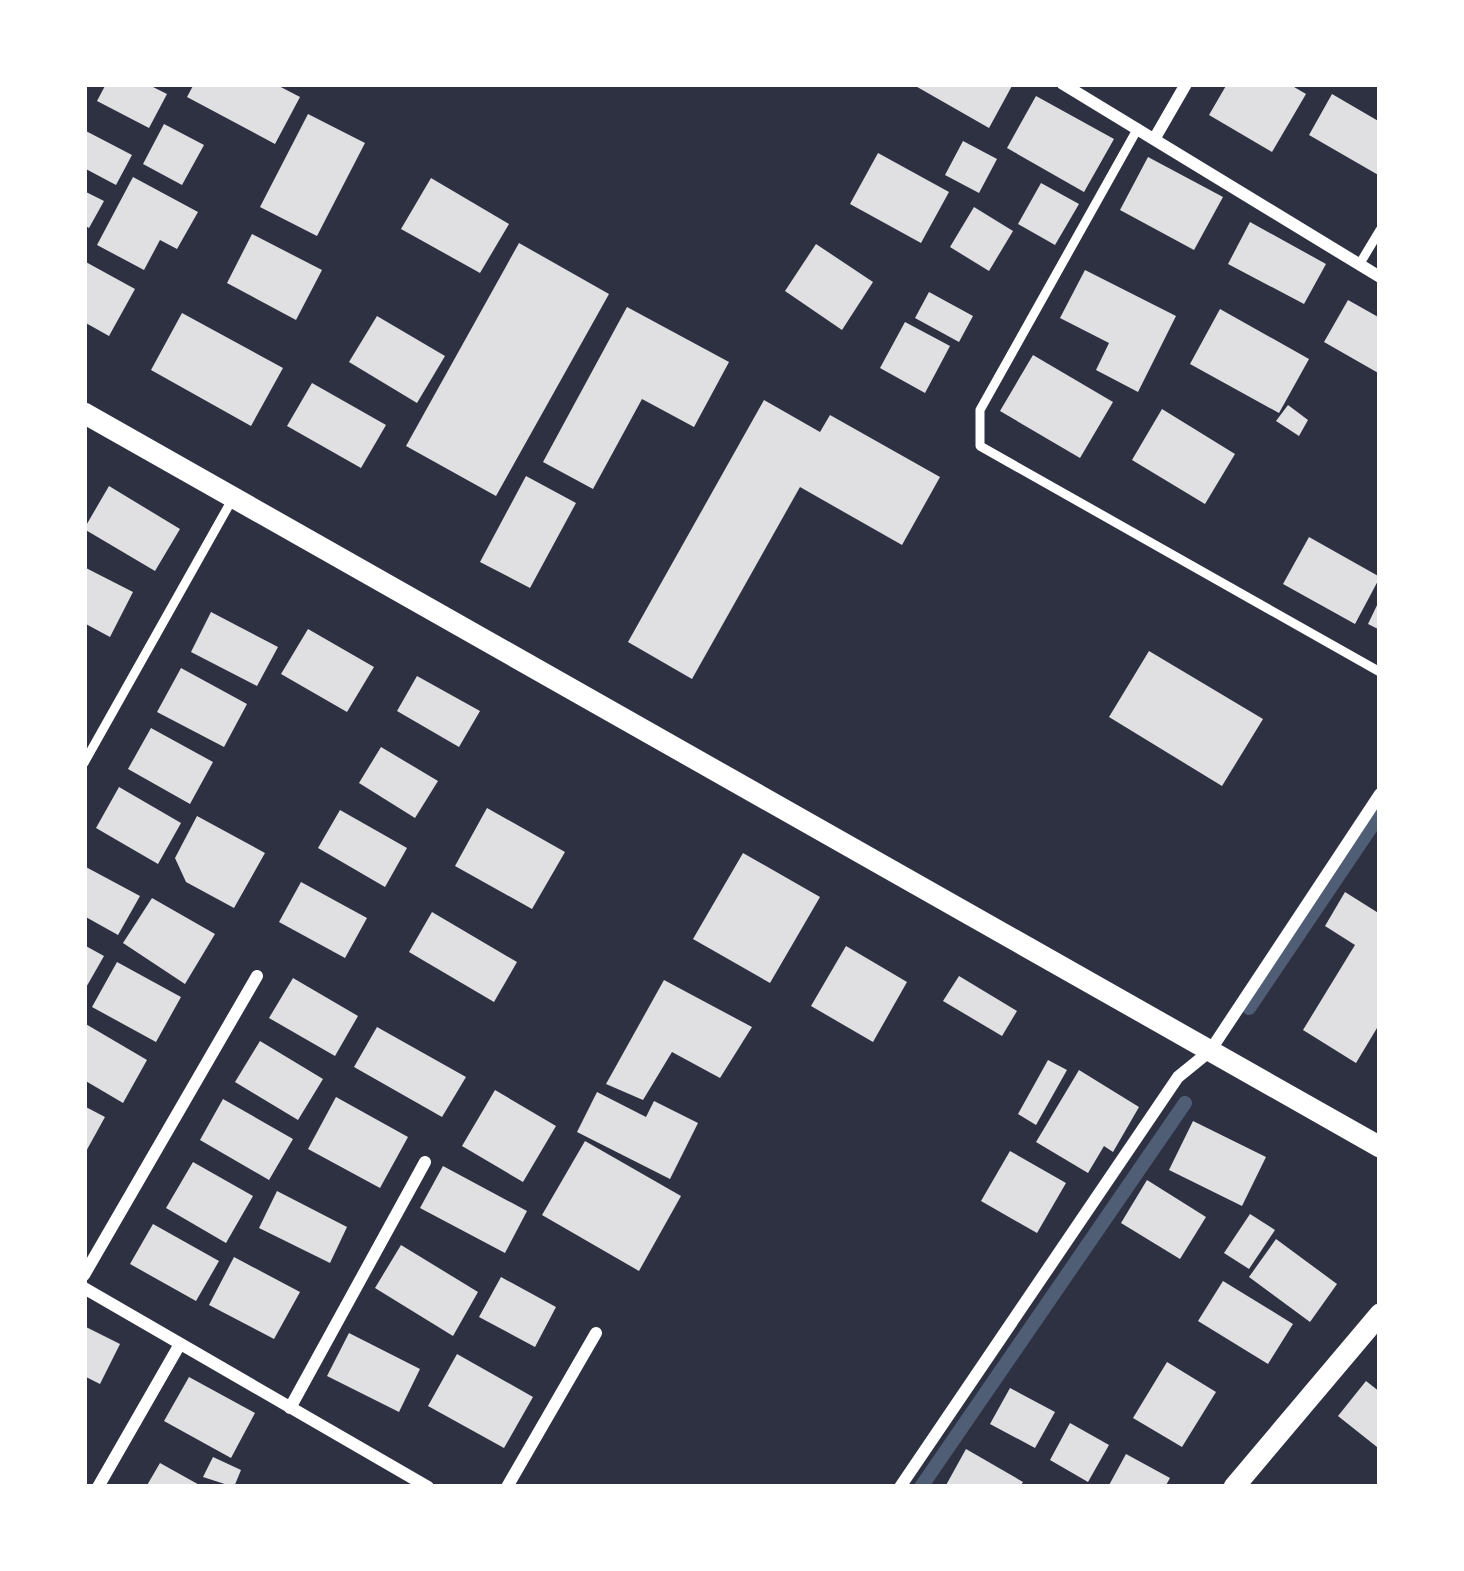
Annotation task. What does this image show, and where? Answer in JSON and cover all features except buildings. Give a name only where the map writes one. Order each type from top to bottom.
[{"type":"street","points":[[1063,84],[1156,136],[1380,277]]},
{"type":"street","points":[[1156,136],[1186,84]]},
{"type":"street","points":[[84,413],[1380,1147]]},
{"type":"street","points":[[900,1487],[1178,1077],[1210,1051],[1380,794]]},
{"type":"street","points":[[84,1275],[257,976]]},
{"type":"street","points":[[290,1408],[425,1162]]},
{"type":"street","points":[[84,1288],[428,1487]]},
{"type":"street","points":[[1234,1487],[1380,1314]]},
{"type":"street","points":[[507,1487],[596,1334]]},
{"type":"street","points":[[98,1487],[180,1344]]},
{"type":"lane","points":[[1138,128],[980,410],[980,446],[1380,672]]},
{"type":"lane","points":[[1359,265],[1380,230]]},
{"type":"lane","points":[[84,764],[233,498]]},
{"type":"waterway","points":[[1249,1008],[1380,814]]},
{"type":"waterway","points":[[921,1487],[1185,1103]]}]
